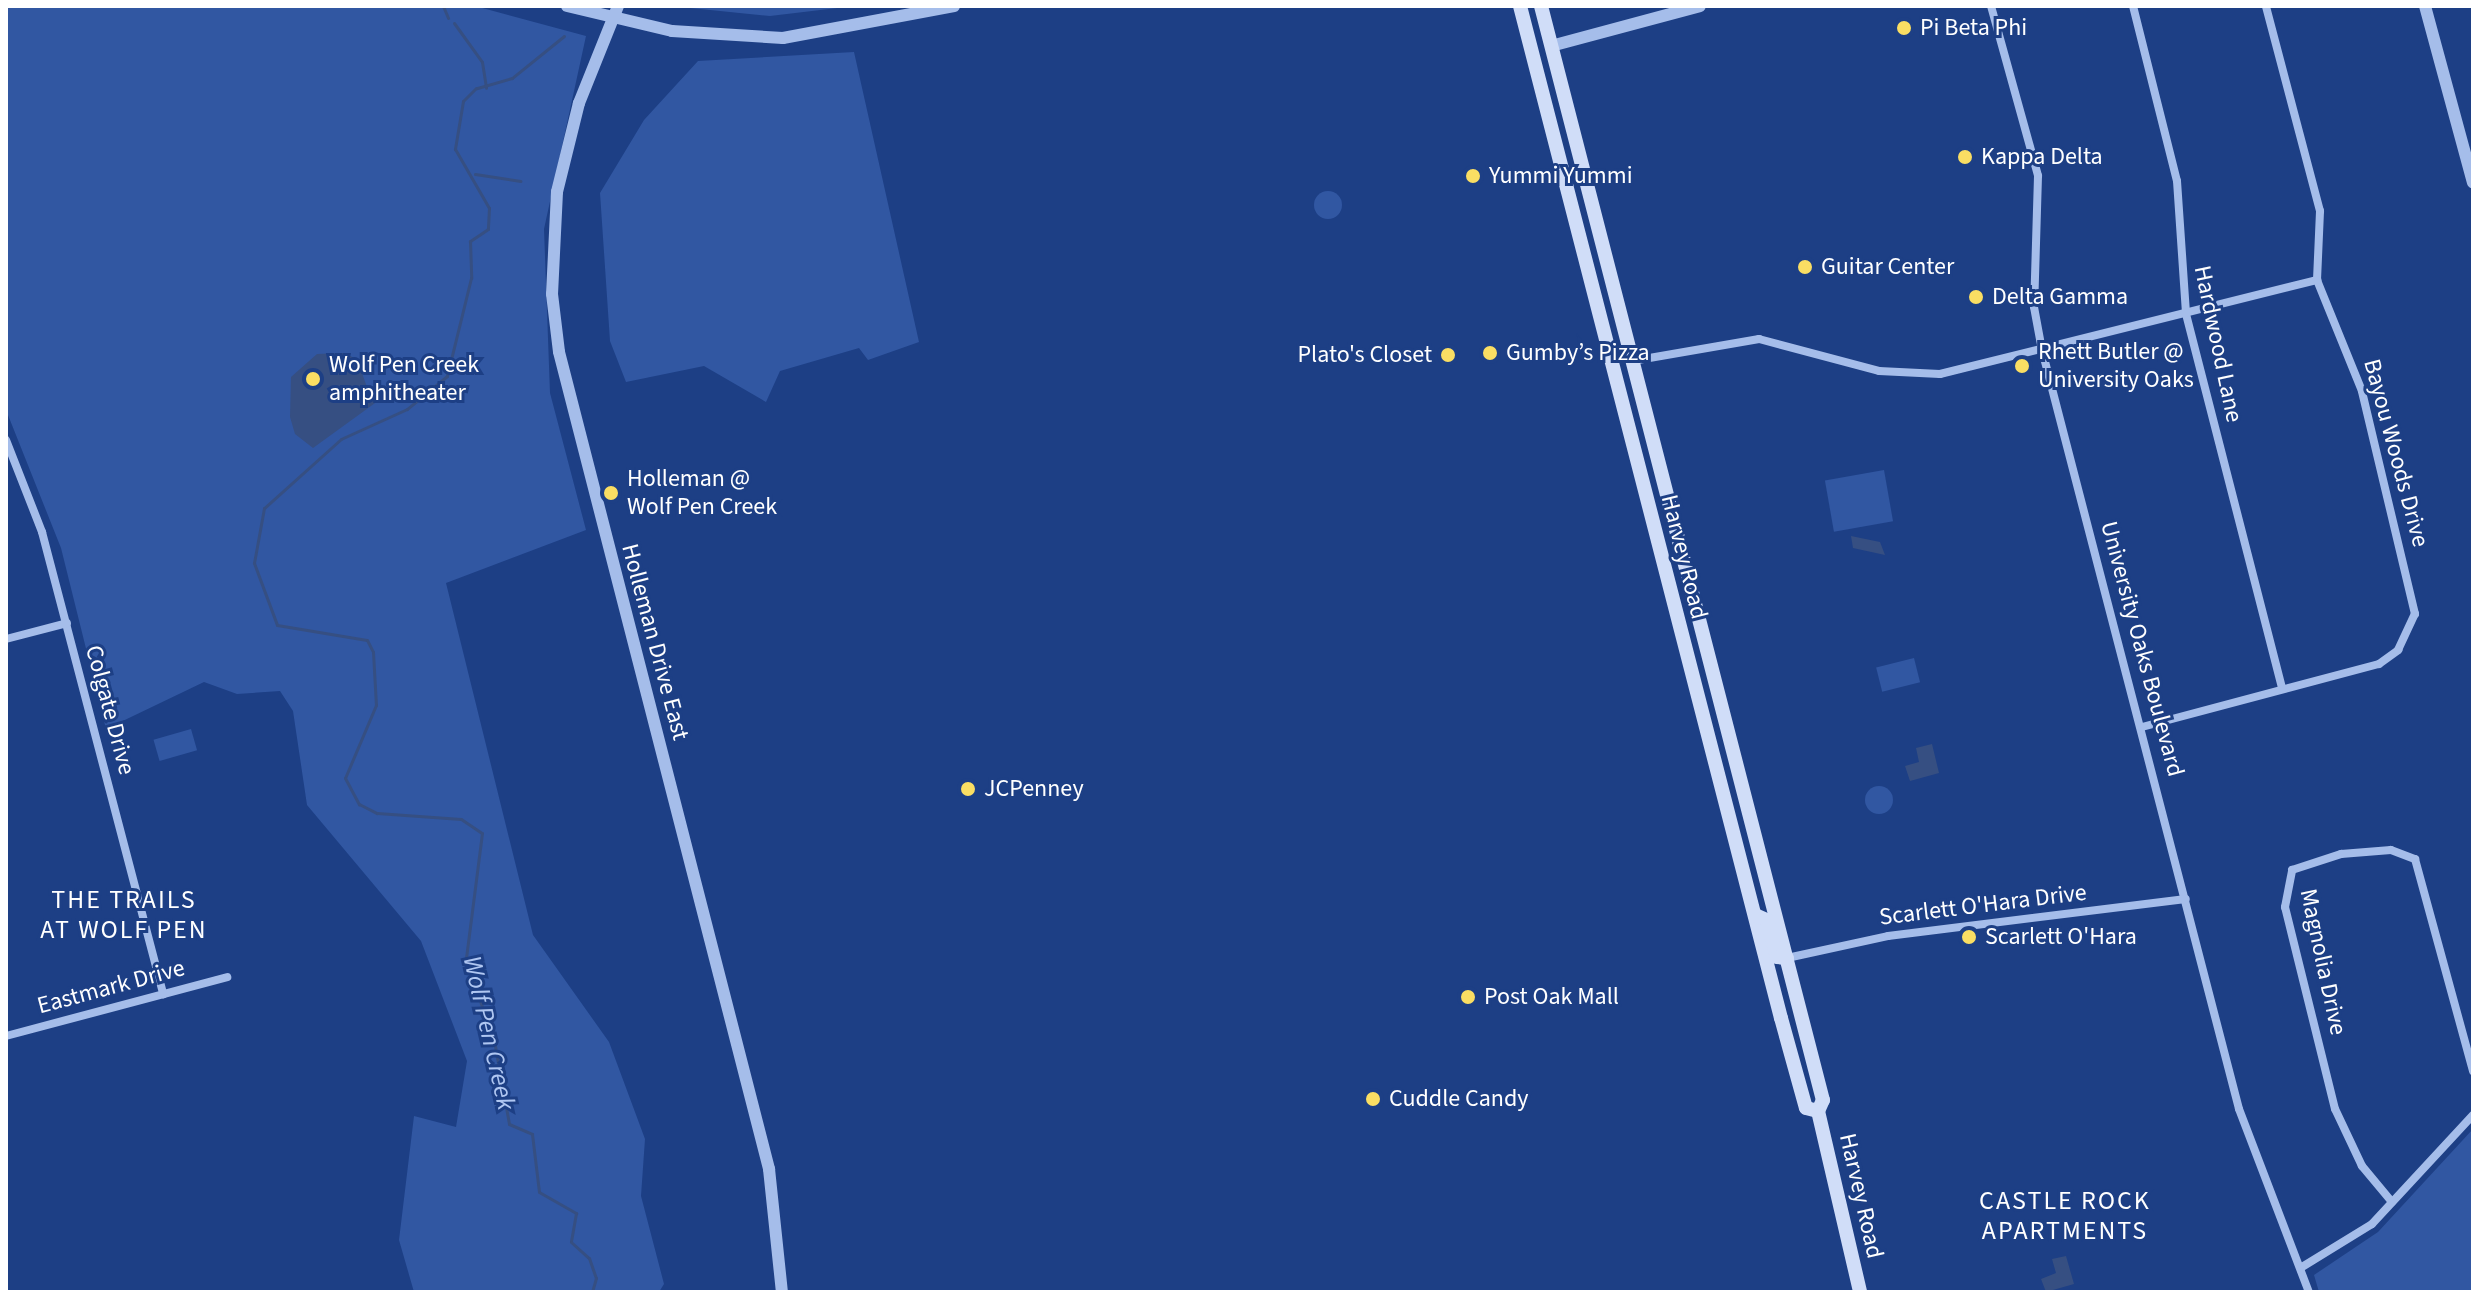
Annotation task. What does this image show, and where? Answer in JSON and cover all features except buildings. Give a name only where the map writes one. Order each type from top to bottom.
[{"type":"main road","name":"Harvey Road","points":[[1520,6],[1806,1108],[1818,1111]]},
{"type":"main road","points":[[1526,6],[1539,38],[1551,46],[1542,94]]},
{"type":"main road","name":"Harvey Road","points":[[1541,6],[1823,1100],[1818,1111],[1860,1292]]},
{"type":"main road","points":[[1596,305],[1608,315],[1622,360],[1631,361]]},
{"type":"main road","points":[[1638,464],[1649,469],[1661,515],[1674,526]]},
{"type":"main road","points":[[1701,708],[1720,699]]},
{"type":"main road","points":[[1755,915],[1767,920],[1777,957],[1787,958]]},
{"type":"street","points":[[567,6],[616,12],[672,31],[783,38],[954,6]]},
{"type":"street","points":[[1551,46],[1700,6]]},
{"type":"street","name":"University Oaks Boulevard","points":[[1991,6],[2040,191],[2034,307],[2042,350],[2239,1109],[2309,1292]]},
{"type":"street","name":"Hardwood Lane","points":[[2133,6],[2177,181],[2186,314],[2282,689]]},
{"type":"street","name":"Bayou Woods Drive","points":[[2142,727],[2391,657],[2415,614],[2362,391],[2317,280],[2320,211],[2266,6]]},
{"type":"street","points":[[2425,6],[2473,183]]},
{"type":"street","name":"Holleman Drive East","points":[[616,12],[579,103],[557,192],[552,282],[559,352],[769,1169],[782,1292]]},
{"type":"street","points":[[1631,361],[1759,339],[1879,371],[1933,375],[2317,280]]},
{"type":"street","name":"Colgate Drive","points":[[6,440],[67,623],[163,994]]},
{"type":"street","points":[[6,639],[67,623]]},
{"type":"street","name":"Magnolia Drive","points":[[2392,1202],[2362,1166],[2335,1109],[2285,907],[2292,870],[2341,854],[2391,850],[2415,859],[2473,1071]]},
{"type":"street","name":"Scarlett O'Hara Drive","points":[[1787,958],[1888,936],[2186,899]]},
{"type":"street","name":"Eastmark Drive","points":[[6,1036],[227,977]]},
{"type":"street","points":[[2302,1267],[2354,1239],[2473,1115]]},
{"type":"shaded area","points":[[6,6],[475,6],[586,36],[544,229],[550,393],[586,530],[446,583],[533,935],[609,1042],[645,1139],[641,1196],[664,1284],[659,1292],[414,1292],[399,1240],[414,1116],[456,1127],[467,1061],[421,941],[307,805],[293,711],[280,691],[237,694],[204,682],[106,729],[61,548],[6,410]]},
{"type":"shaded area","points":[[671,6],[854,6],[770,16]]},
{"type":"shaded area","points":[[854,52],[919,342],[868,360],[859,348],[780,371],[766,402],[704,366],[626,382],[610,341],[600,193],[644,120],[698,61]]},
{"type":"shaded area","points":[[1328,191],[1338,195],[1342,205],[1338,215],[1328,219],[1318,215],[1314,205],[1318,195]]},
{"type":"shaded area","points":[[343,353],[357,359],[368,390],[382,398],[313,448],[295,434],[290,417],[291,377],[317,354]]},
{"type":"shaded area","points":[[1884,470],[1893,521],[1834,532],[1825,480]]},
{"type":"shaded area","points":[[1851,536],[1880,542],[1885,555],[1853,548]]},
{"type":"shaded area","points":[[1914,658],[1920,682],[1882,692],[1876,667]]},
{"type":"shaded area","points":[[191,729],[197,750],[160,761],[154,740]]},
{"type":"shaded area","points":[[1932,744],[1939,773],[1910,781],[1905,766],[1919,762],[1916,748]]},
{"type":"shaded area","points":[[1879,786],[1889,790],[1893,800],[1889,810],[1879,814],[1869,810],[1865,800],[1869,790]]},
{"type":"shaded area","points":[[2473,1129],[2473,1292],[2319,1292],[2314,1275],[2378,1232]]},
{"type":"shaded area","points":[[2066,1256],[2074,1284],[2046,1292],[2041,1279],[2056,1273],[2052,1259]]},
{"type":"waterway","points":[[443,6],[448,18]]},
{"type":"waterway","points":[[454,23],[482,62],[486,88]]},
{"type":"waterway","name":"Wolf Pen Creek","points":[[564,36],[512,78],[476,88],[463,101],[455,149],[489,208],[488,229],[470,241],[471,278],[447,376],[407,409],[341,439],[264,508],[254,563],[277,625],[367,640],[373,652],[376,705],[345,778],[359,804],[377,813],[461,819],[482,833],[466,958],[495,1046],[509,1124],[532,1134],[539,1192],[576,1213],[571,1242],[589,1258],[596,1278],[592,1292]]},
{"type":"waterway","points":[[475,174],[520,181]]},
{"type":"place","name":"Pi Beta Phi","points":[[1904,28]]},
{"type":"place","name":"Kappa Delta","points":[[1965,157]]},
{"type":"place","name":"Yummi Yummi","points":[[1473,176]]},
{"type":"place","name":"Guitar Center","points":[[1805,267]]},
{"type":"place","name":"Delta Gamma","points":[[1976,297]]},
{"type":"place","name":"Gumby’s Pizza","points":[[1490,353]]},
{"type":"place","name":"Plato's Closet","points":[[1448,355]]},
{"type":"place","name":"Rhett Butler @ University Oaks","points":[[2022,366]]},
{"type":"place","name":"Wolf Pen Creek amphitheater","points":[[313,379]]},
{"type":"place","name":"Holleman @ Wolf Pen Creek","points":[[611,493]]},
{"type":"place","name":"JCPenney","points":[[968,789]]},
{"type":"place","name":"Scarlett O'Hara","points":[[1969,937]]},
{"type":"place","name":"Post Oak Mall","points":[[1468,997]]},
{"type":"place","name":"Cuddle Candy","points":[[1373,1099]]},
{"type":"district","name":"THE TRAILS AT WOLF PEN","points":[[124,915]]},
{"type":"district","name":"CASTLE ROCK APARTMENTS","points":[[2065,1216]]}]
